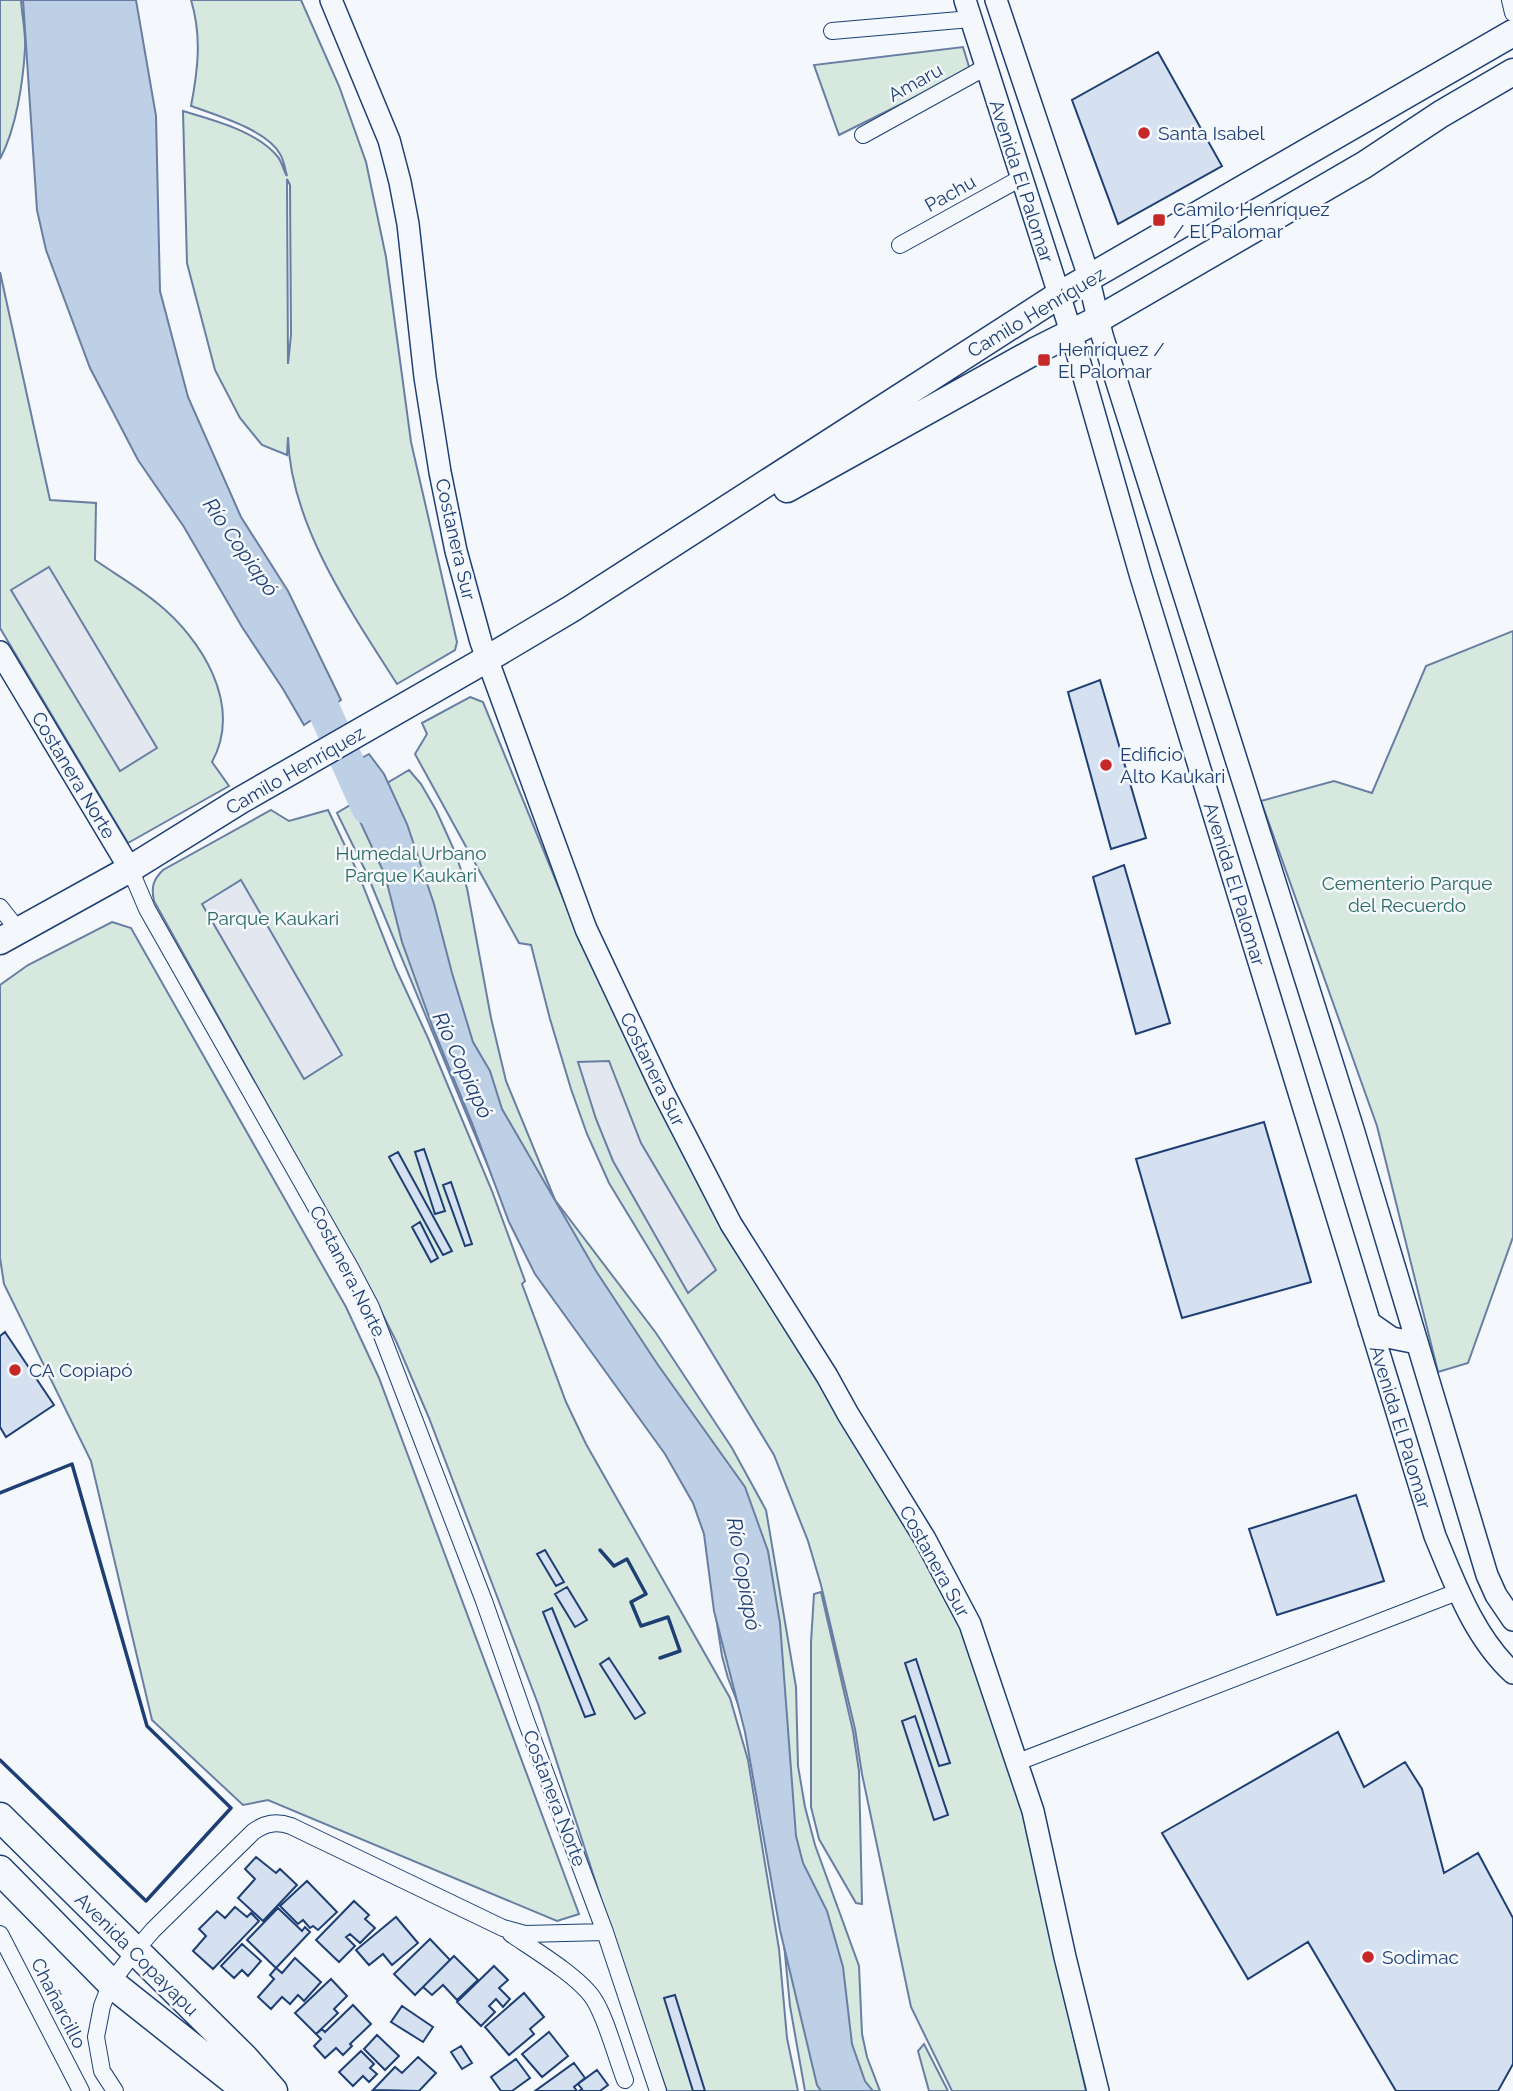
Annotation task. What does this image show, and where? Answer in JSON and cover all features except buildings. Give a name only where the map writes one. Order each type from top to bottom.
[{"type":"highway","name":"Avenida Copayapu","points":[[0,1817],[273,2091]]},
{"type":"highway","name":"Avenida Copayapu","points":[[0,1870],[111,1983],[247,2091]]},
{"type":"main road","name":"Camilo Henríquez","points":[[571,609],[1059,295],[1513,33]]},
{"type":"main road","name":"Camilo Henríquez","points":[[6,936],[130,869],[241,800],[571,609],[1070,332],[1097,320],[1364,165],[1441,114],[1513,72]]},
{"type":"main road","points":[[1425,85],[1436,92],[1441,101],[1441,114]]},
{"type":"street","name":"Costanera Sur","points":[[331,0],[389,140],[400,181],[408,224],[425,377],[456,551],[487,659],[586,929],[663,1092],[732,1224],[925,1539],[970,1624],[1033,1811],[1098,2091]]},
{"type":"street","name":"Avenida El Palomar","points":[[996,0],[1088,279],[1097,320],[1353,1129],[1487,1575],[1496,1595],[1513,1620]]},
{"type":"street","points":[[1510,0],[1513,13]]},
{"type":"street","name":"Avenida El Palomar","points":[[968,9],[1059,295],[1141,577],[1434,1536],[1457,1592],[1490,1647],[1513,1673]]},
{"type":"street","points":[[832,31],[968,9]]},
{"type":"street","name":"Amaru","points":[[863,135],[986,67]]},
{"type":"street","name":"Pachu","points":[[900,245],[1021,178]]},
{"type":"street","points":[[1141,577],[1177,573]]},
{"type":"street","name":"Costanera Norte","points":[[0,652],[130,869],[147,909],[371,1307],[484,1601],[605,1932],[658,2091]]},
{"type":"street","points":[[0,908],[6,936]]},
{"type":"street","points":[[1369,1322],[1392,1338],[1417,1343]]},
{"type":"street","points":[[1018,1762],[1457,1592]]},
{"type":"street","points":[[135,1951],[253,1832],[263,1825],[276,1822],[291,1826],[503,1928],[562,1969],[594,1998],[625,2080]]},
{"type":"street","points":[[503,1928],[525,1934],[605,1932]]},
{"type":"street","name":"Chañarcillo","points":[[0,1934],[81,2091]]},
{"type":"street","points":[[558,1934],[557,1952],[562,1969]]},
{"type":"street","name":"Chañarcillo","points":[[115,2091],[102,2071],[96,2037],[102,2006],[111,1983],[135,1951]]},
{"type":"green space","points":[[0,0],[21,0],[25,43],[18,105],[0,159]]},
{"type":"green space","points":[[191,0],[301,0],[339,86],[366,162],[386,257],[411,442],[457,642],[455,650],[397,684],[343,598],[312,535],[291,470],[288,437],[287,455],[262,445],[240,418],[215,370],[187,263],[183,111],[208,118],[259,140],[278,157],[287,176],[280,154],[264,138],[240,124],[191,106],[198,53]],"holes":[[[287,179],[290,185],[291,335],[288,364]]]},
{"type":"green space","points":[[963,47],[970,70],[839,135],[814,65]]},
{"type":"green space","points":[[0,272],[50,500],[96,503],[95,560],[174,618],[202,654],[220,696],[223,718],[220,740],[212,762],[229,786],[128,843],[0,628]]},
{"type":"green space","name":"Cementerio Parque del Recuerdo","points":[[1513,631],[1513,1237],[1468,1363],[1438,1372],[1377,1126],[1261,801],[1334,781],[1372,793],[1426,666]]},
{"type":"green space","points":[[470,697],[483,702],[597,976],[816,1374],[964,1626],[999,1710],[1086,2091],[952,2091],[911,2007],[855,1729],[821,1585],[808,1541],[774,1455],[609,1183],[571,1089],[531,945],[519,943],[415,754],[427,734],[422,723]]},
{"type":"green space","name":"Humedal Urbano Parque Kaukari","points":[[409,770],[421,784],[436,810],[455,852],[467,888],[491,1018],[506,1081],[555,1200],[656,1333],[732,1448],[766,1510],[796,1687],[798,1766],[805,1807],[815,1845],[859,1966],[862,2034],[867,2057],[880,2091],[805,2091],[790,2006],[782,1923],[743,1717],[722,1656],[714,1604],[710,1538],[668,1446],[495,1183],[367,874],[337,813]]},
{"type":"green space","name":"Parque Kaukari","points":[[271,810],[289,821],[328,810],[358,873],[396,969],[492,1191],[525,1281],[522,1284],[566,1402],[586,1444],[730,1698],[748,1760],[779,1949],[787,2038],[798,2091],[667,2091],[629,1985],[538,1704],[429,1418],[396,1341],[371,1291],[154,901],[154,884],[163,870]]},
{"type":"green space","points":[[112,922],[131,928],[346,1307],[379,1378],[579,1914],[557,1921],[268,1800],[243,1805],[152,1720],[91,1461],[4,1284],[0,1258],[0,985],[28,965]]},
{"type":"green space","points":[[821,1592],[853,1731],[859,1771],[862,1904],[856,1903],[819,1839],[811,1807],[811,1642],[814,1594]]},
{"type":"green space","points":[[924,2044],[948,2091],[929,2091],[918,2051]]},
{"type":"shaded area","points":[[49,567],[157,748],[120,771],[11,590]]},
{"type":"shaded area","points":[[241,880],[342,1055],[304,1079],[202,904]]},
{"type":"shaded area","points":[[609,1061],[641,1143],[716,1270],[688,1293],[613,1161],[578,1062]]},
{"type":"water","points":[[23,0],[136,0],[156,116],[160,291],[188,397],[241,517],[288,591],[341,700],[304,725],[242,627],[184,527],[138,460],[90,368],[46,250],[37,210]]},
{"type":"water","name":"Humedal Urbano Parque Kaukari","points":[[369,754],[384,774],[407,824],[434,904],[473,1042],[490,1071],[502,1109],[596,1271],[658,1365],[745,1487],[768,1551],[780,1623],[796,1836],[803,1863],[827,1911],[843,1967],[852,2044],[865,2081],[873,2091],[821,2091],[817,2085],[780,1930],[745,1732],[714,1611],[704,1534],[693,1503],[665,1454],[535,1274],[509,1222],[402,942],[385,875],[337,772]]},
{"type":"waterway","name":"Río Copiapó","points":[[307,672],[368,808]]},
{"type":"wall","points":[[0,1493],[72,1464],[147,1726],[231,1808],[146,1901],[0,1760]]},
{"type":"wall","points":[[600,1550],[614,1566],[627,1559],[646,1594],[631,1602],[641,1626],[668,1617],[680,1651],[660,1658]]},
{"type":"place","name":"Santa Isabel","points":[[1144,133]]},
{"type":"place","name":"Camilo Henríquez / El Palomar","points":[[1159,220]]},
{"type":"place","name":"Henríquez / El Palomar","points":[[1044,360]]},
{"type":"place","name":"Edificio Alto Kaukari","points":[[1106,765]]},
{"type":"place","name":"CA Copiapó","points":[[15,1370]]},
{"type":"place","name":"Sodimac","points":[[1368,1957]]}]
